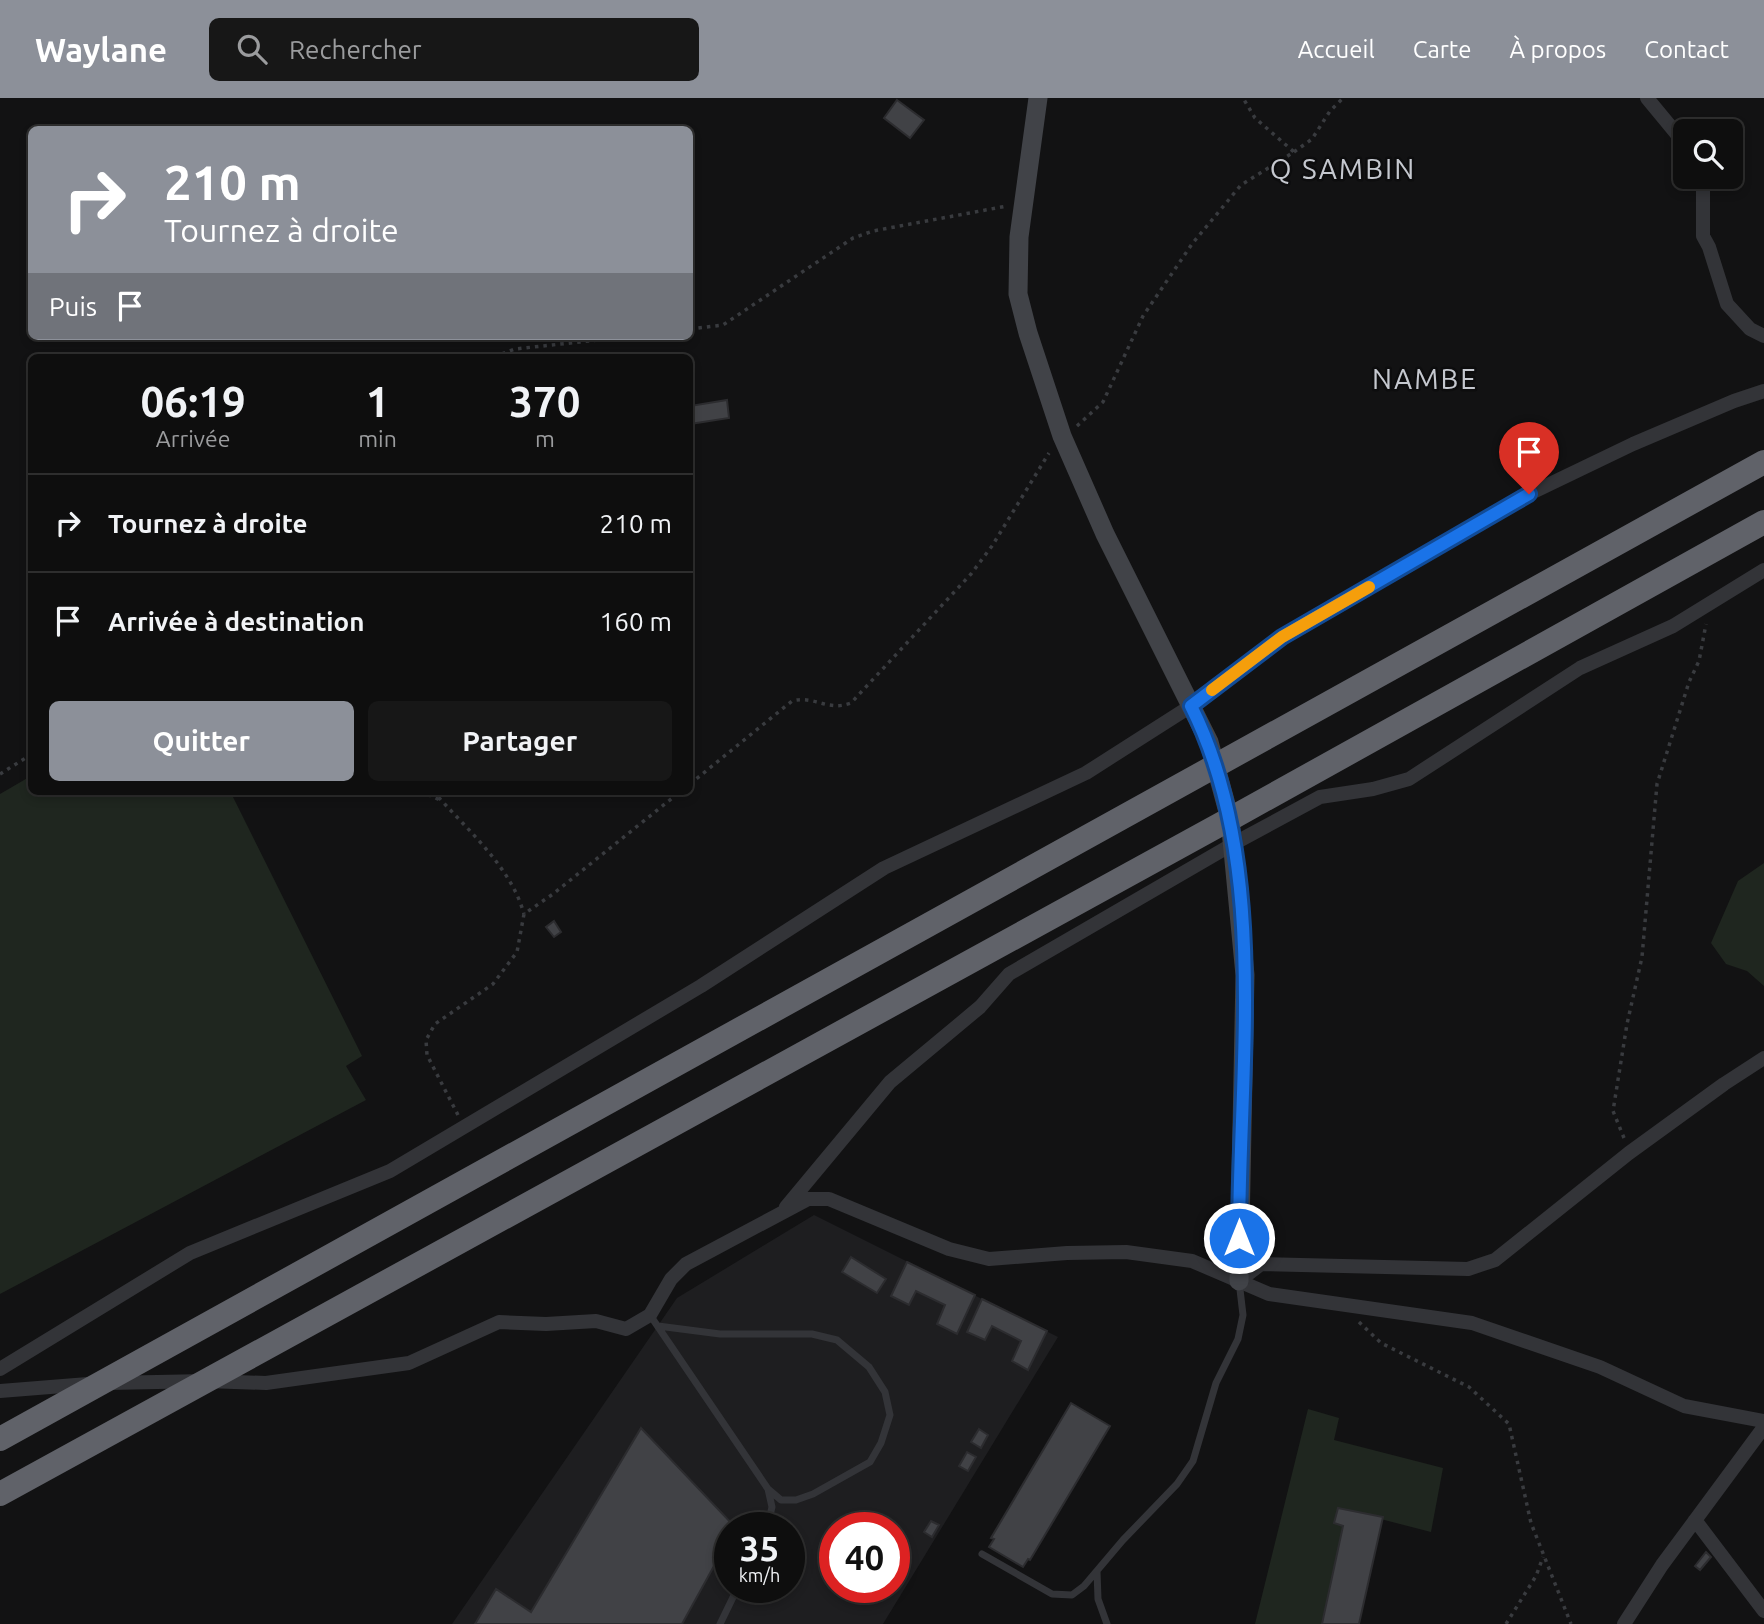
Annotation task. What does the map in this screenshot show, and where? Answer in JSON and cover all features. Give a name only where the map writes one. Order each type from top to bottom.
[{"type":"highway","points":[[0,1439],[1764,463]]},
{"type":"highway","points":[[0,1494],[1231,832],[1764,522]]},
{"type":"street","points":[[1038,98],[1018,237],[1018,294],[1028,333],[1062,436],[1105,534],[1209,742],[1231,832],[1245,975],[1239,1281]]},
{"type":"street","points":[[1647,98],[1673,129]]},
{"type":"street","points":[[1703,189],[1703,236],[1727,304],[1750,329],[1764,336]]},
{"type":"street","points":[[0,1369],[190,1253],[390,1171],[701,986],[884,869],[1086,773],[1191,706],[1282,637],[1529,494],[1633,444],[1764,391]]},
{"type":"street","points":[[781,1213],[890,1082],[980,1007],[1009,974],[1231,832],[1320,797],[1373,789],[1409,779],[1580,668],[1673,626],[1764,570]]},
{"type":"street","points":[[1239,1281],[1261,1264],[1468,1269],[1495,1260],[1629,1153],[1714,1090],[1764,1058]]},
{"type":"street","points":[[0,1391],[100,1383],[266,1382],[409,1363],[499,1322],[546,1324],[596,1321],[626,1329],[654,1321],[671,1279],[686,1264],[808,1199],[829,1199],[949,1249],[989,1259],[1126,1252],[1192,1261],[1269,1294],[1472,1324],[1600,1367],[1684,1406],[1764,1421]]},
{"type":"street","points":[[1624,1624],[1662,1565],[1764,1427]]},
{"type":"street","points":[[1695,1520],[1764,1611]]},
{"type":"lane","points":[[982,1554],[1052,1594],[1072,1595],[1084,1586],[1123,1540],[1177,1484],[1194,1461],[1216,1383],[1238,1339],[1243,1315],[1239,1281]]},
{"type":"lane","points":[[654,1321],[720,1334],[812,1334],[837,1340],[874,1376],[885,1392],[890,1415],[881,1443],[870,1462],[813,1494],[796,1500],[781,1500],[768,1489],[654,1321]]},
{"type":"lane","points":[[768,1489],[771,1512]]},
{"type":"lane","points":[[1097,1570],[1098,1600],[1107,1624]]},
{"type":"lane","points":[[720,1624],[730,1603]]},
{"type":"path","points":[[1242,98],[1255,118],[1294,152]]},
{"type":"path","points":[[693,782],[792,701],[803,698],[837,708],[851,704],[971,574],[992,546],[1054,445],[1103,402],[1143,316],[1192,244],[1241,185],[1312,139],[1330,111],[1343,98]]},
{"type":"path","points":[[693,329],[723,324],[853,238],[873,231],[1023,203]]},
{"type":"path","points":[[502,354],[515,349],[598,340]]},
{"type":"path","points":[[1629,1153],[1613,1111],[1627,1024],[1643,957],[1657,784],[1689,682],[1699,661],[1705,625],[1723,595]]},
{"type":"path","points":[[0,774],[28,756]]},
{"type":"path","points":[[429,795],[442,801]]},
{"type":"path","points":[[437,795],[499,865],[518,893],[524,914],[517,952],[493,984],[435,1024],[426,1040],[427,1055],[464,1127]]},
{"type":"path","points":[[524,914],[553,894],[676,795]]},
{"type":"path","points":[[1341,1305],[1381,1343],[1469,1387],[1509,1424],[1531,1523],[1571,1624]]},
{"type":"path","points":[[1506,1624],[1536,1576],[1544,1555]]},
{"type":"shaded area","points":[[28,778],[28,795],[232,795],[362,1056],[346,1066],[366,1100],[0,1294],[0,794]]},
{"type":"shaded area","points":[[1764,863],[1764,986],[1747,971],[1726,964],[1711,943],[1738,881]]},
{"type":"shaded area","points":[[814,1215],[1058,1337],[910,1580],[910,1512],[819,1512],[819,1603],[896,1603],[883,1624],[452,1624],[677,1298]]},
{"type":"shaded area","points":[[1308,1409],[1339,1418],[1334,1440],[1443,1468],[1431,1532],[1338,1508],[1334,1523],[1343,1526],[1322,1624],[1255,1624]]},
{"type":"building","points":[[897,100],[924,120],[910,138],[884,118]]},
{"type":"building","points":[[727,400],[729,418],[693,424],[693,406]]},
{"type":"building","points":[[554,921],[561,932],[554,937],[546,927]]},
{"type":"building","points":[[851,1257],[886,1279],[877,1293],[842,1272]]},
{"type":"building","points":[[907,1262],[975,1295],[957,1334],[937,1324],[945,1305],[916,1291],[909,1305],[891,1296]]},
{"type":"building","points":[[982,1299],[1047,1331],[1028,1370],[1012,1361],[1021,1341],[992,1326],[985,1340],[967,1332]]},
{"type":"building","points":[[1071,1403],[1110,1426],[1030,1560],[1028,1559],[1023,1567],[989,1547],[994,1539],[991,1538]]},
{"type":"building","points":[[641,1428],[721,1512],[714,1512],[714,1566],[682,1624],[475,1624],[496,1589],[531,1612]]},
{"type":"building","points":[[979,1429],[988,1435],[981,1448],[971,1442]]},
{"type":"building","points":[[967,1452],[976,1457],[968,1471],[959,1466]]},
{"type":"building","points":[[1338,1508],[1383,1517],[1359,1624],[1322,1624],[1343,1526],[1334,1523]]},
{"type":"building","points":[[931,1521],[939,1525],[932,1537],[924,1532]]},
{"type":"building","points":[[1706,1552],[1711,1557],[1700,1570],[1695,1566]]},
{"type":"slow traffic","points":[[1212,690],[1282,637],[1369,587]]},
{"type":"district","name":"Q SAMBIN","points":[[1343,169]]},
{"type":"district","name":"NAMBE","points":[[1425,379]]},
{"type":"route","points":[[1239,1238],[1245,975],[1237,878],[1230,820],[1216,764],[1209,742],[1191,706],[1282,637],[1529,494]]}]
